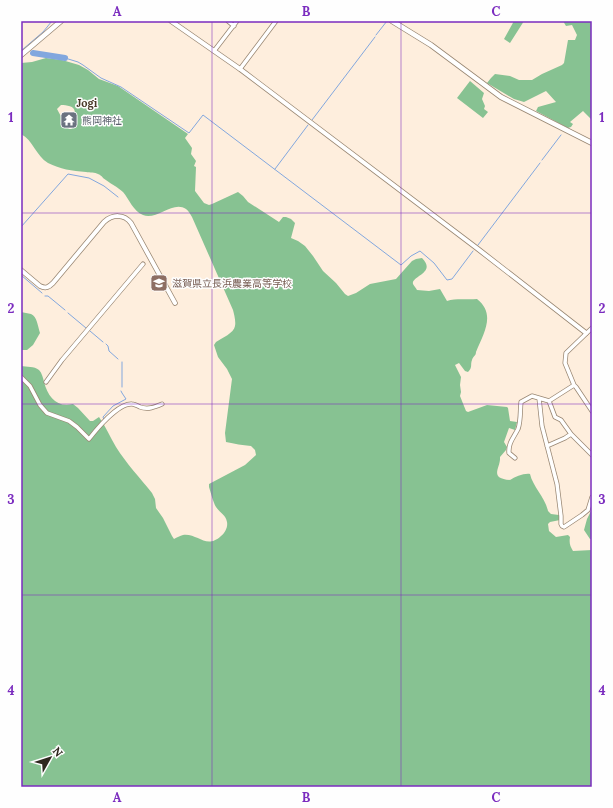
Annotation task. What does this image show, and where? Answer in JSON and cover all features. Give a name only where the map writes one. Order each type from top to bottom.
[{"type":"main road","points":[[21,55],[61,21]]},
{"type":"main road","points":[[392,21],[431,45],[501,96],[592,143]]},
{"type":"street","points":[[171,21],[240,69],[478,249],[586,333]]},
{"type":"street","points":[[228,21],[234,26]]},
{"type":"street","points":[[214,51],[237,21]]},
{"type":"street","points":[[240,69],[276,21]]},
{"type":"street","points":[[21,270],[43,288],[48,287],[104,222],[112,217],[120,216],[132,223],[176,303]]},
{"type":"street","points":[[46,382],[62,360],[143,264]]},
{"type":"street","points":[[592,328],[566,353],[565,363],[574,385],[592,411]]},
{"type":"street","points":[[21,377],[30,386],[40,405],[47,414],[69,421],[89,439],[116,410],[126,405],[132,404],[143,408],[154,408],[162,404]]},
{"type":"street","points":[[515,458],[509,453],[508,450],[511,440],[518,428],[520,402],[532,396],[549,401],[574,385]]},
{"type":"street","points":[[539,398],[542,426],[557,484],[562,526],[564,527],[588,510],[592,497]]},
{"type":"street","points":[[549,401],[555,416],[561,420],[571,434],[592,455]]},
{"type":"street","points":[[548,446],[571,434]]},
{"type":"green space","points":[[514,21],[524,21],[510,43],[504,39]]},
{"type":"green space","points":[[563,21],[592,21],[592,120],[583,111],[570,122],[573,124],[568,128],[536,111],[538,107],[556,102],[546,91],[524,102],[514,99],[487,83],[495,74],[510,76],[519,80],[532,80],[562,65],[564,63],[568,40],[575,40],[577,35],[572,25],[566,26]]},
{"type":"green space","points":[[46,58],[62,60],[79,65],[99,79],[118,86],[188,134],[185,138],[192,148],[191,154],[196,161],[194,166],[196,167],[195,191],[204,203],[209,205],[238,192],[248,202],[279,222],[283,217],[291,219],[295,223],[291,238],[305,246],[323,271],[348,296],[370,284],[396,279],[412,261],[422,258],[427,267],[422,274],[413,281],[413,284],[417,290],[429,291],[440,289],[447,301],[458,299],[477,299],[483,305],[486,311],[487,324],[476,354],[472,359],[470,369],[468,372],[465,371],[459,363],[455,365],[461,377],[460,396],[466,411],[468,412],[487,405],[508,408],[510,421],[517,422],[515,430],[509,428],[504,442],[507,447],[500,457],[497,475],[503,479],[510,480],[522,475],[530,474],[548,511],[551,514],[559,515],[560,520],[550,522],[548,524],[549,531],[556,537],[568,535],[570,537],[570,544],[573,551],[592,550],[592,787],[21,787],[21,366],[33,367],[39,370],[42,374],[48,392],[58,403],[67,405],[73,404],[90,421],[93,421],[99,417],[120,453],[152,493],[155,499],[156,508],[174,539],[183,535],[188,535],[202,540],[211,541],[216,540],[225,532],[227,528],[226,520],[215,505],[209,484],[245,465],[256,455],[255,450],[251,446],[226,442],[225,433],[232,379],[218,357],[214,345],[234,329],[235,318],[233,310],[192,217],[187,210],[181,207],[176,207],[153,215],[143,215],[134,208],[123,192],[99,174],[62,168],[44,160],[29,140],[21,134],[21,63]],"holes":[[[61,105],[72,107],[75,110],[73,116],[77,124],[71,129],[69,129],[64,122],[57,109]]]},
{"type":"green space","points":[[470,81],[484,93],[482,99],[485,106],[484,109],[488,112],[483,118],[457,98]]},
{"type":"green space","points":[[21,312],[33,315],[36,319],[40,333],[33,345],[27,350],[21,350]]},
{"type":"green space","points":[[592,509],[592,539],[590,539],[584,530]]},
{"type":"waterway","points":[[22,50],[43,32],[52,21]]},
{"type":"waterway","points":[[376,35],[387,21]]},
{"type":"waterway","points":[[312,120],[375,37]]},
{"type":"waterway","points":[[33,53],[65,58]]},
{"type":"waterway","points":[[65,58],[78,62],[101,78],[121,87],[189,133],[203,115],[401,265],[411,256],[420,251],[434,263],[447,280],[452,279],[473,251]]},
{"type":"waterway","points":[[275,169],[308,125]]},
{"type":"waterway","points":[[542,160],[561,135]]},
{"type":"waterway","points":[[478,245],[540,163]]},
{"type":"waterway","points":[[21,227],[68,174],[89,178],[104,186],[118,197]]},
{"type":"waterway","points":[[21,275],[42,293]]},
{"type":"waterway","points":[[45,296],[48,296],[65,310]]},
{"type":"waterway","points":[[68,313],[86,328]]},
{"type":"waterway","points":[[90,331],[103,342]]},
{"type":"waterway","points":[[106,344],[109,351],[118,359]]},
{"type":"waterway","points":[[122,362],[122,387]]},
{"type":"waterway","points":[[104,420],[103,417],[113,406],[126,399],[121,391]]},
{"type":"place","name":"熊岡神社","points":[[69,120]]},
{"type":"place","name":"滋賀県立長浜農業高等学校","points":[[159,283]]},
{"type":"district","name":"Jogi","points":[[87,103]]}]
